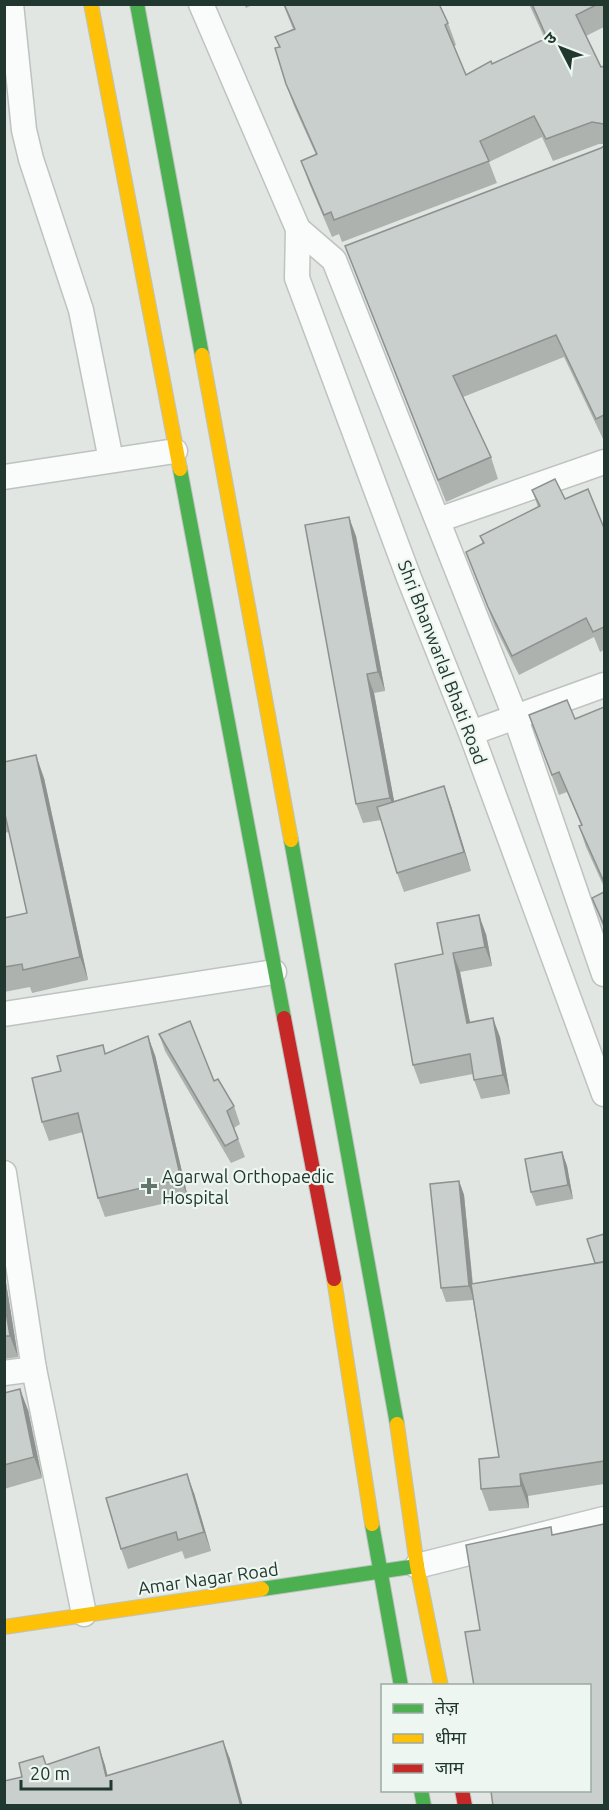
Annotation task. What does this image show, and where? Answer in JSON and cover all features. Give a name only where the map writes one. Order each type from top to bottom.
[{"type":"main road","points":[[91,4],[163,452],[274,972],[343,1327],[379,1571],[401,1684]]},
{"type":"main road","points":[[137,4],[384,1346],[417,1566],[441,1684]]},
{"type":"main road","name":"Amar Nagar Road","points":[[4,1628],[84,1614],[417,1566]]},
{"type":"street","points":[[11,4],[24,130],[31,159],[81,310],[117,459]]},
{"type":"street","name":"Shri Bhanwarlal Bhati Road","points":[[201,4],[298,229],[297,278],[409,578],[471,734],[604,1094]]},
{"type":"street","name":"Shri Bhanwarlal Bhati Road","points":[[298,229],[345,255],[438,520],[515,716],[604,974]]},
{"type":"street","points":[[4,477],[163,452]]},
{"type":"street","points":[[438,520],[604,462]]},
{"type":"street","points":[[471,734],[604,685]]},
{"type":"street","points":[[4,1014],[274,972]]},
{"type":"street","points":[[5,1178],[34,1369],[84,1614]]},
{"type":"street","points":[[4,1373],[34,1369]]},
{"type":"street","points":[[417,1566],[604,1519]]},
{"type":"building","points":[[284,4],[439,4],[448,23],[445,25],[466,75],[491,61],[492,64],[547,38],[532,4],[598,4],[576,15],[601,67],[604,66],[604,124],[592,122],[546,139],[534,116],[480,141],[489,161],[334,220],[331,212],[324,215],[301,161],[317,154],[286,84],[275,48],[280,47],[275,37],[295,29]]},
{"type":"building","points":[[604,146],[604,415],[596,419],[556,335],[453,376],[491,457],[438,480],[345,246]]},
{"type":"building","points":[[555,479],[565,499],[588,489],[604,528],[604,627],[593,632],[586,618],[512,656],[488,607],[466,552],[484,543],[480,536],[540,506],[532,490]]},
{"type":"building","points":[[349,517],[378,672],[367,674],[390,798],[356,804],[305,525]]},
{"type":"building","points":[[567,700],[575,719],[604,707],[604,882],[579,826],[582,825],[559,772],[552,775],[529,715]]},
{"type":"building","points":[[36,755],[80,957],[23,970],[22,964],[4,967],[4,918],[27,913],[4,810],[4,762]]},
{"type":"building","points":[[444,786],[464,852],[397,873],[377,807]]},
{"type":"building","points":[[604,892],[604,925],[592,898]]},
{"type":"building","points":[[479,915],[485,947],[453,953],[467,1023],[493,1018],[503,1075],[474,1080],[470,1054],[413,1065],[395,964],[443,954],[437,923]]},
{"type":"building","points":[[190,1021],[214,1081],[218,1079],[234,1106],[227,1111],[238,1139],[225,1146],[159,1034]]},
{"type":"building","points":[[148,1036],[181,1179],[98,1198],[78,1113],[42,1122],[32,1078],[61,1071],[57,1056],[103,1045],[105,1054]]},
{"type":"building","points":[[562,1152],[568,1185],[531,1192],[525,1159]]},
{"type":"building","points":[[459,1181],[469,1286],[441,1288],[430,1184]]},
{"type":"building","points":[[604,1234],[604,1262],[595,1263],[587,1239]]},
{"type":"building","points":[[604,1262],[604,1461],[520,1474],[521,1486],[481,1489],[479,1459],[499,1457],[471,1284]]},
{"type":"building","points":[[4,1300],[10,1336],[4,1336]]},
{"type":"building","points":[[20,1389],[34,1457],[4,1465],[4,1393]]},
{"type":"building","points":[[187,1474],[204,1532],[178,1540],[176,1532],[121,1549],[106,1498]]},
{"type":"building","points":[[604,1524],[604,1806],[493,1806],[491,1792],[591,1792],[591,1684],[474,1684],[465,1632],[480,1630],[466,1545],[551,1527],[552,1535]]},
{"type":"building","points":[[223,1741],[241,1806],[4,1806],[4,1781],[22,1777],[19,1763],[43,1756],[46,1765],[99,1747],[106,1776]]},
{"type":"traffic: fast","points":[[137,4],[202,355]]},
{"type":"traffic: fast","points":[[180,469],[284,1018]]},
{"type":"traffic: fast","points":[[291,840],[397,1424]]},
{"type":"traffic: fast","points":[[372,1524],[401,1684]]},
{"type":"traffic: fast","points":[[262,1589],[417,1566]]},
{"type":"traffic: fast","points":[[421,1792],[424,1806]]},
{"type":"traffic: slow","points":[[91,4],[180,469]]},
{"type":"traffic: slow","points":[[202,355],[291,840]]},
{"type":"traffic: slow","points":[[334,1279],[372,1524]]},
{"type":"traffic: slow","points":[[397,1424],[417,1566],[441,1684]]},
{"type":"traffic: slow","points":[[4,1627],[262,1589]]},
{"type":"traffic: jam","points":[[284,1018],[334,1279]]},
{"type":"traffic: jam","points":[[462,1792],[465,1806]]},
{"type":"place","name":"Agarwal Orthopaedic Hospital","points":[[149,1186]]}]
